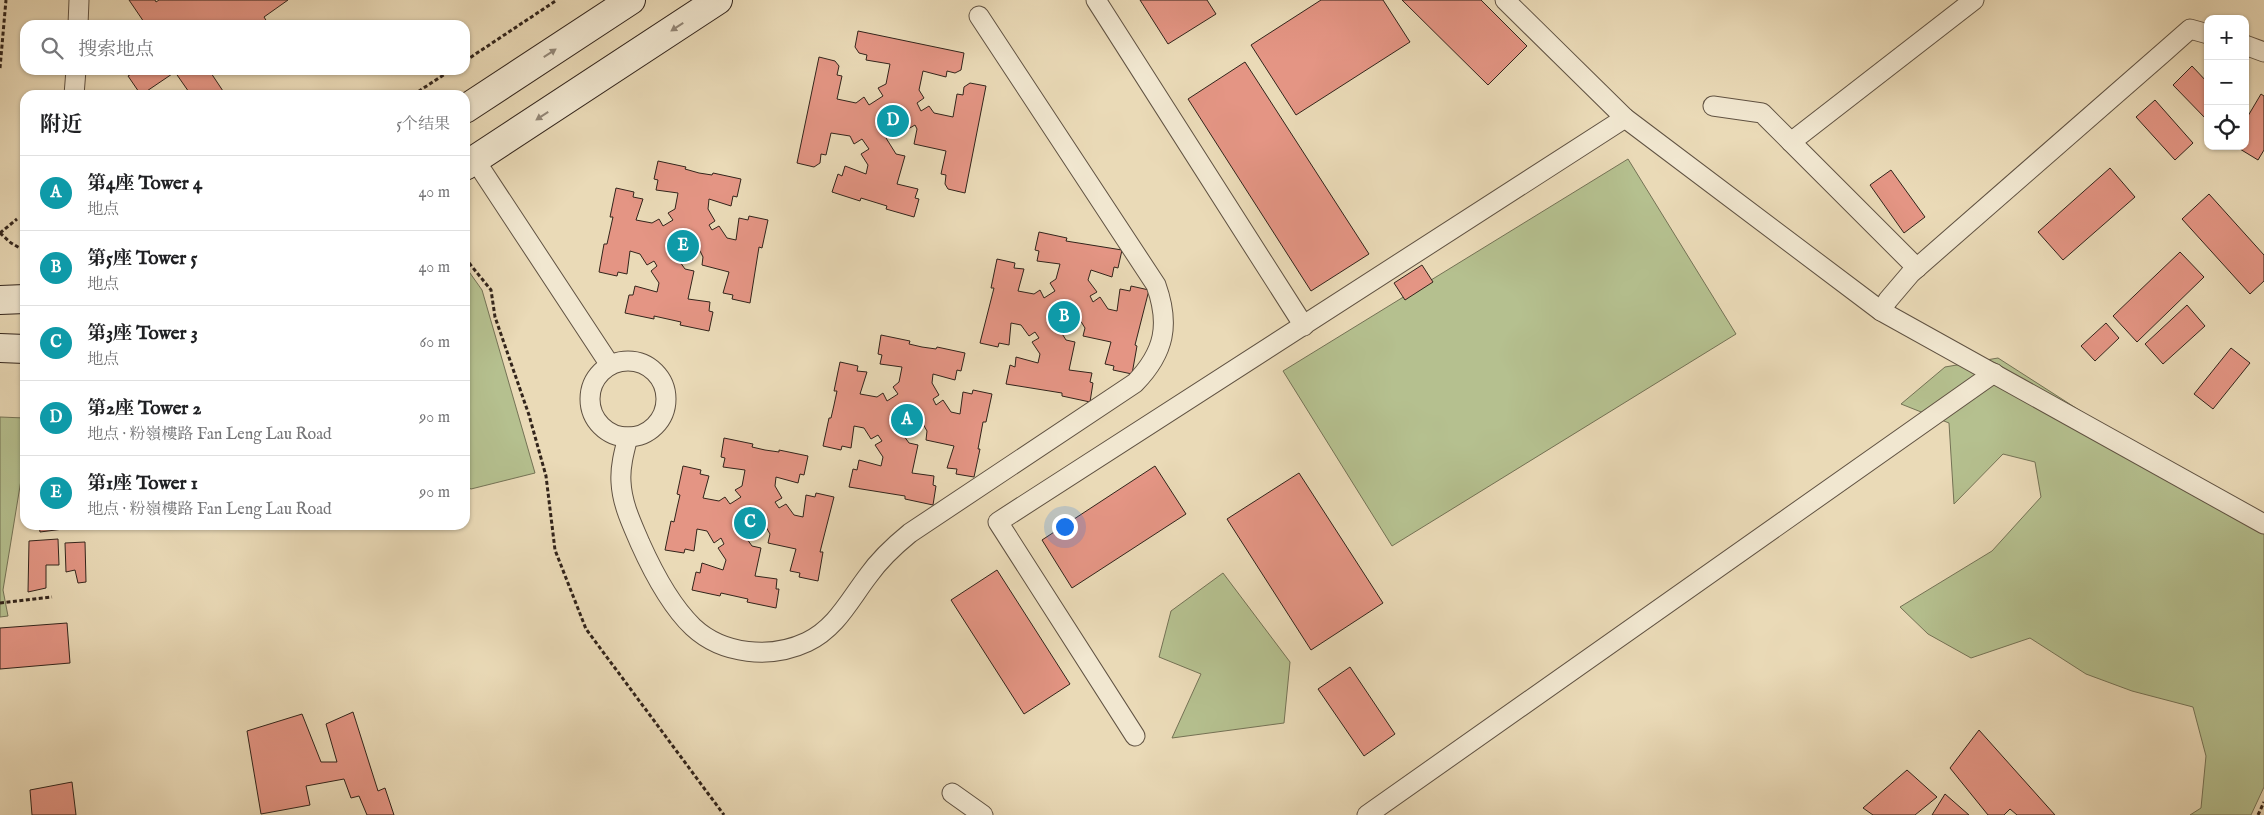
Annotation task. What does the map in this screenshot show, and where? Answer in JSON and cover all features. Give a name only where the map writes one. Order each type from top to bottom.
[{"type":"street","points":[[470,106],[631,0]]},
{"type":"street","points":[[470,163],[718,0]]},
{"type":"street","points":[[0,300],[20,299]]},
{"type":"street","points":[[0,348],[20,348]]},
{"type":"lane","points":[[78,20],[79,0]]},
{"type":"lane","points":[[1096,0],[1304,326]]},
{"type":"lane","points":[[1505,0],[1625,118],[1882,311],[2264,524]]},
{"type":"lane","points":[[1791,142],[1974,0]]},
{"type":"lane","points":[[628,437],[622,459],[621,482],[624,504],[648,562],[669,596],[693,627],[719,644],[748,652],[778,652],[807,642],[826,630],[842,614],[879,562],[910,533],[1135,383],[1148,370],[1157,355],[1163,329],[1162,302],[1156,284],[979,16]]},
{"type":"lane","points":[[1882,311],[1888,300],[1917,268],[2190,29],[2204,33]]},
{"type":"lane","points":[[2249,46],[2264,52]]},
{"type":"lane","points":[[74,90],[76,75]]},
{"type":"lane","points":[[1714,106],[1762,113],[1917,268]]},
{"type":"lane","points":[[1135,736],[998,522],[1625,118]]},
{"type":"lane","points":[[470,163],[610,365]]},
{"type":"lane","points":[[622,361],[646,366],[656,374],[663,384],[666,397],[665,409],[660,421],[652,430],[641,436],[628,437],[616,436],[596,420],[591,408],[590,396],[593,384],[600,373],[610,365],[622,361]]},
{"type":"lane","points":[[1367,815],[1994,373]]},
{"type":"lane","points":[[952,793],[983,815]]},
{"type":"path","points":[[0,68],[6,0]]},
{"type":"path","points":[[470,57],[557,0]]},
{"type":"path","points":[[421,90],[443,75]]},
{"type":"path","points":[[17,219],[0,233],[20,248]]},
{"type":"path","points":[[470,264],[491,290],[495,317],[529,416],[546,476],[555,550],[586,628],[724,815]]},
{"type":"path","points":[[0,603],[52,597]]},
{"type":"path","points":[[2258,815],[2264,802]]},
{"type":"green space","points":[[1628,159],[1736,334],[1392,546],[1283,371]]},
{"type":"green space","points":[[470,273],[482,290],[535,473],[471,489]]},
{"type":"green space","points":[[1998,358],[2199,487],[2264,524],[2264,787],[2251,815],[2190,815],[2201,808],[2206,756],[2193,707],[2132,691],[2086,674],[2030,638],[1971,658],[1928,634],[1900,607],[1992,551],[2041,497],[2035,462],[2003,454],[1954,504],[1949,423],[1901,404],[1945,367]]},
{"type":"green space","points":[[0,417],[20,418],[20,486],[3,590],[8,616],[0,617]]},
{"type":"green space","points":[[1223,573],[1290,662],[1284,723],[1172,738],[1201,674],[1159,657],[1171,611]]},
{"type":"building","points":[[129,0],[155,0],[156,2],[159,0],[288,0],[264,17],[266,20],[143,20]]},
{"type":"building","points":[[1140,0],[1207,0],[1216,14],[1168,44]]},
{"type":"building","points":[[1321,0],[1383,0],[1410,42],[1296,115],[1251,45]]},
{"type":"building","points":[[1402,0],[1481,0],[1527,46],[1488,85]]},
{"type":"building","points":[[858,31],[964,53],[961,70],[955,73],[947,71],[946,77],[923,71],[919,90],[924,98],[917,103],[921,111],[929,106],[934,113],[953,117],[957,94],[963,95],[964,87],[970,83],[986,86],[965,193],[948,189],[945,184],[946,175],[941,174],[946,151],[914,144],[917,129],[915,125],[908,129],[906,125],[886,138],[896,154],[905,156],[897,184],[918,189],[915,198],[919,199],[914,217],[886,209],[887,206],[861,198],[860,201],[832,192],[838,174],[842,176],[845,166],[866,174],[868,165],[861,154],[869,149],[862,139],[854,144],[850,136],[831,133],[826,155],[821,154],[820,163],[814,167],[797,163],[819,57],[835,61],[839,66],[837,75],[842,76],[837,99],[856,103],[864,97],[869,105],[883,96],[878,88],[886,84],[890,64],[866,60],[867,55],[859,53],[855,47]]},
{"type":"building","points":[[1245,62],[1369,254],[1311,291],[1188,99]]},
{"type":"building","points":[[2192,66],[2204,79],[2204,117],[2173,85]]},
{"type":"building","points":[[171,75],[148,90],[138,90],[128,76]]},
{"type":"building","points":[[177,75],[212,75],[222,90],[188,90]]},
{"type":"building","points":[[2261,94],[2264,96],[2264,150],[2258,160],[2242,150],[2249,150],[2249,114]]},
{"type":"building","points":[[2155,100],[2193,143],[2175,160],[2136,117]]},
{"type":"building","points":[[658,161],[686,167],[685,169],[699,173],[712,175],[713,173],[741,179],[737,197],[733,196],[731,206],[709,199],[708,209],[715,221],[709,225],[712,230],[719,226],[727,238],[736,240],[739,218],[748,220],[749,216],[768,220],[762,248],[759,247],[750,303],[732,299],[733,295],[723,293],[729,272],[702,265],[703,257],[699,249],[680,262],[685,269],[694,271],[688,299],[710,302],[709,311],[713,312],[709,331],[680,325],[681,322],[654,316],[654,319],[625,313],[629,295],[633,295],[635,286],[657,292],[659,283],[651,271],[657,266],[654,261],[647,265],[640,254],[630,251],[627,274],[618,272],[617,276],[599,272],[604,244],[607,244],[613,217],[610,217],[616,188],[634,192],[633,197],[643,199],[636,220],[652,223],[659,219],[663,226],[673,220],[668,213],[675,209],[678,193],[656,190],[658,180],[654,179]]},
{"type":"building","points":[[2110,168],[2135,197],[2063,260],[2038,232]]},
{"type":"building","points":[[1891,170],[1925,217],[1904,233],[1870,185]]},
{"type":"building","points":[[2209,194],[2264,255],[2264,281],[2250,294],[2182,219]]},
{"type":"building","points":[[1039,232],[1067,238],[1066,241],[1122,250],[1118,268],[1114,267],[1112,277],[1091,270],[1088,280],[1097,292],[1090,296],[1093,302],[1100,297],[1108,309],[1117,311],[1120,289],[1130,291],[1131,286],[1149,290],[1135,345],[1137,346],[1132,374],[1113,370],[1114,366],[1105,364],[1111,342],[1083,336],[1085,328],[1080,320],[1061,332],[1066,340],[1075,342],[1069,370],[1092,373],[1090,382],[1093,383],[1090,402],[1062,396],[1062,393],[1006,384],[1010,365],[1015,367],[1016,357],[1038,363],[1040,354],[1032,342],[1039,338],[1035,332],[1029,336],[1021,325],[1011,323],[1009,345],[999,343],[998,347],[980,343],[994,288],[991,288],[997,259],[1015,263],[1014,268],[1024,269],[1018,291],[1034,294],[1040,290],[1044,298],[1055,291],[1050,283],[1056,279],[1060,264],[1037,261],[1039,251],[1035,250]]},
{"type":"building","points":[[2180,252],[2204,277],[2137,342],[2113,316]]},
{"type":"building","points":[[1422,265],[1433,282],[1405,300],[1394,283]]},
{"type":"building","points":[[2187,305],[2205,326],[2163,364],[2145,344]]},
{"type":"building","points":[[2106,323],[2119,338],[2095,361],[2081,346]]},
{"type":"building","points":[[881,335],[910,341],[909,344],[922,347],[936,349],[937,347],[965,353],[961,371],[957,370],[955,380],[933,374],[932,383],[939,395],[933,399],[936,405],[943,400],[951,412],[960,414],[963,392],[972,394],[973,390],[992,394],[986,422],[983,422],[974,477],[956,474],[957,469],[947,468],[954,446],[926,440],[927,431],[923,424],[904,436],[909,443],[918,445],[912,473],[934,476],[933,485],[936,486],[933,505],[905,499],[905,496],[849,487],[853,469],[857,470],[859,460],[881,466],[883,457],[875,445],[882,441],[878,435],[871,439],[864,428],[854,426],[851,448],[842,446],[841,450],[823,446],[837,391],[834,391],[840,362],[858,366],[857,371],[867,372],[860,394],[877,397],[883,393],[887,401],[898,394],[893,387],[899,382],[902,367],[880,364],[882,355],[878,354]]},
{"type":"building","points":[[2231,348],[2250,363],[2213,409],[2194,394]]},
{"type":"building","points":[[724,438],[753,444],[752,447],[765,450],[779,452],[779,450],[808,456],[804,475],[800,474],[798,483],[776,477],[775,486],[782,498],[775,502],[779,508],[786,504],[794,515],[803,517],[806,495],[815,497],[816,493],[834,497],[820,552],[823,552],[818,581],[799,577],[800,573],[790,571],[796,549],[768,543],[770,534],[766,527],[747,539],[752,546],[761,548],[755,576],[777,579],[776,589],[779,589],[776,608],[747,602],[748,599],[721,593],[720,596],[692,590],[696,572],[700,573],[702,563],[723,570],[726,560],[718,548],[724,544],[721,538],[714,543],[707,531],[697,529],[694,551],[685,549],[684,553],[665,550],[671,521],[674,522],[680,495],[677,494],[683,466],[701,470],[700,474],[709,476],[703,498],[719,501],[725,497],[730,504],[741,497],[735,490],[742,486],[745,470],[723,467],[725,458],[721,457]]},
{"type":"building","points":[[1155,466],[1186,514],[1072,588],[1042,540]]},
{"type":"building","points":[[1299,473],[1383,603],[1311,650],[1227,519]]},
{"type":"building","points":[[40,530],[56,530],[40,532]]},
{"type":"building","points":[[58,539],[59,565],[46,565],[46,588],[28,592],[29,541]]},
{"type":"building","points":[[85,542],[86,582],[78,583],[75,570],[66,572],[65,543]]},
{"type":"building","points":[[997,570],[1070,684],[1024,714],[951,600]]},
{"type":"building","points":[[67,623],[70,663],[0,669],[0,628]]},
{"type":"building","points":[[1350,667],[1395,734],[1364,756],[1318,689]]},
{"type":"building","points":[[353,712],[378,791],[385,788],[394,815],[367,815],[359,796],[351,798],[344,779],[306,786],[310,805],[261,814],[247,731],[302,714],[321,762],[337,762],[326,724]]},
{"type":"building","points":[[1979,730],[2055,815],[2017,815],[2010,809],[2004,815],[1988,815],[1950,768]]},
{"type":"building","points":[[1907,770],[1937,797],[1915,815],[1873,815],[1863,808]]},
{"type":"building","points":[[72,782],[76,815],[32,815],[30,790]]},
{"type":"building","points":[[1945,794],[1969,815],[1932,815]]},
{"type":"place","name":"第2座 Tower 2","points":[[893,121]]},
{"type":"place","name":"第1座 Tower 1","points":[[683,246]]},
{"type":"place","name":"第5座 Tower 5","points":[[1064,317]]},
{"type":"place","name":"第4座 Tower 4","points":[[907,420]]},
{"type":"place","name":"第3座 Tower 3","points":[[750,523]]}]
